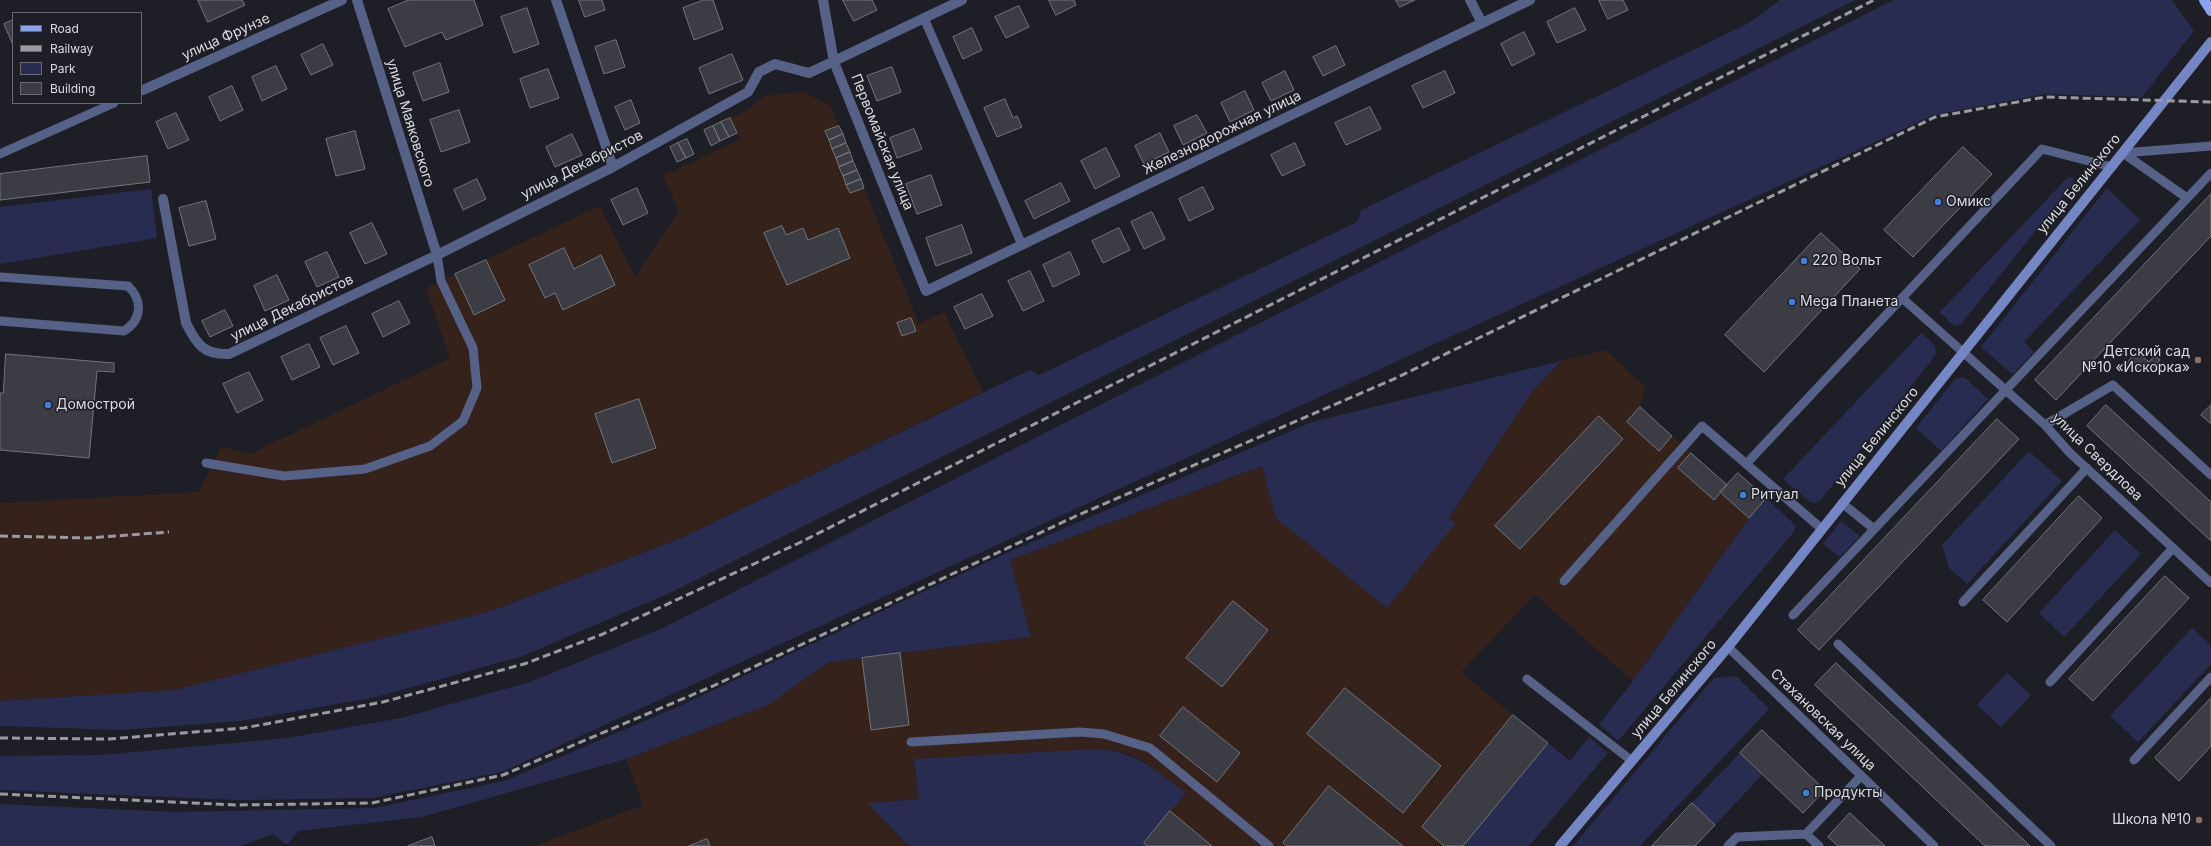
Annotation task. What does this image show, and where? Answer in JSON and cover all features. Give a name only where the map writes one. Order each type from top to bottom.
[{"type":"main road","points":[[2204,0],[2211,11]]},
{"type":"street","name":"улица Фрунзе","points":[[142,90],[342,0]]},
{"type":"street","name":"улица Маяковского","points":[[357,0],[437,255]]},
{"type":"street","points":[[556,0],[613,167]]},
{"type":"street","name":"Первомайская улица","points":[[823,0],[834,62],[926,291]]},
{"type":"street","name":"улица Декабристов","points":[[163,199],[186,324],[193,337],[203,349],[217,354],[229,354],[437,255],[613,167],[748,92],[759,72],[775,64],[809,73],[962,0]]},
{"type":"street","points":[[1470,0],[1482,23]]},
{"type":"street","name":"Железнодорожная улица","points":[[926,291],[1530,0]]},
{"type":"street","name":"улица Белинского","points":[[1560,846],[1728,647],[2211,42]]},
{"type":"lane","points":[[924,18],[1022,245]]},
{"type":"lane","points":[[0,154],[112,104]]},
{"type":"lane","points":[[2123,153],[2211,146]]},
{"type":"lane","points":[[1746,464],[2042,149],[2112,167]]},
{"type":"lane","points":[[2123,153],[2187,198]]},
{"type":"lane","points":[[1793,615],[2211,173]]},
{"type":"lane","points":[[206,463],[284,476],[365,469],[430,446],[463,421],[477,388],[473,348],[441,281],[437,255]]},
{"type":"lane","points":[[0,277],[128,286],[139,301],[137,319],[132,326],[124,331],[0,321]]},
{"type":"lane","name":"улица Свердлова","points":[[1902,298],[2045,425],[2087,468],[2211,583]]},
{"type":"lane","points":[[2045,425],[2113,385],[2211,475]]},
{"type":"lane","points":[[1564,581],[1702,426],[1822,529]]},
{"type":"lane","points":[[1963,602],[2087,468]]},
{"type":"lane","points":[[1842,504],[1874,529]]},
{"type":"lane","points":[[2050,682],[2174,548]]},
{"type":"lane","points":[[1838,644],[2051,846]]},
{"type":"lane","name":"Стахановская улица","points":[[1728,647],[1934,846]]},
{"type":"lane","points":[[2134,760],[2211,677]]},
{"type":"lane","points":[[1527,679],[1632,761]]},
{"type":"lane","points":[[911,742],[1080,732],[1104,734],[1127,740],[1150,748],[1269,846]]},
{"type":"lane","points":[[1728,846],[1737,837],[1806,834],[1861,776]]},
{"type":"lane","points":[[1806,834],[1819,846]]},
{"type":"shaded area","points":[[804,92],[831,106],[839,126],[825,131],[850,193],[864,188],[919,324],[944,312],[983,392],[679,539],[491,611],[174,690],[0,701],[0,503],[199,492],[222,446],[250,454],[450,358],[426,288],[600,206],[635,277],[679,211],[663,176],[740,139],[730,118],[748,110],[764,96]]},
{"type":"shaded area","points":[[1606,350],[1645,387],[1640,407],[1727,485],[1738,473],[1766,498],[1749,518],[1633,681],[1535,595],[1461,672],[1513,715],[1422,827],[1444,846],[1147,846],[1144,843],[1186,793],[1145,762],[1129,754],[1112,751],[914,760],[919,799],[868,803],[909,846],[535,846],[643,805],[626,759],[768,705],[829,662],[1030,637],[1010,560],[1263,466],[1276,518],[1455,524],[1449,518],[1532,392],[1561,361]]},
{"type":"green space","points":[[1780,0],[1855,0],[672,592],[523,656],[376,697],[241,721],[122,730],[0,726],[0,701],[174,690],[491,611],[679,539],[1030,370],[1039,375],[1357,222],[1361,210],[1749,23]]},
{"type":"green space","points":[[1893,0],[2172,0],[2194,31],[2142,97],[2045,94],[1934,115],[502,772],[372,798],[237,800],[0,790],[0,756],[101,755],[288,738],[401,718],[530,682],[663,628]]},
{"type":"green space","points":[[2074,177],[2073,184],[1961,324],[1957,326],[1952,324],[1940,312],[2067,178]]},
{"type":"green space","points":[[2107,188],[2140,220],[2024,342],[2034,352],[2014,373],[2011,373],[1981,347]]},
{"type":"green space","points":[[151,189],[157,238],[0,264],[0,207]]},
{"type":"green space","points":[[1921,333],[1930,340],[1936,349],[1935,356],[1820,501],[1815,503],[1810,502],[1783,479]]},
{"type":"green space","points":[[1561,361],[1532,392],[1449,518],[1455,524],[1387,608],[1276,518],[1262,466],[1010,560],[1031,637],[829,662],[768,705],[626,759],[422,817],[299,831],[287,845],[273,834],[241,846],[0,846],[0,804],[173,812],[374,808],[504,781],[675,708],[1002,555],[1312,422]]},
{"type":"green space","points":[[1964,377],[1988,399],[1941,451],[1916,428],[1955,379]]},
{"type":"green space","points":[[2029,451],[2062,481],[1967,584],[1949,568],[1942,545]]},
{"type":"green space","points":[[1766,498],[1793,523],[1795,527],[1793,533],[1618,741],[1599,724],[1633,681],[1749,518]]},
{"type":"green space","points":[[1841,521],[1860,536],[1840,557],[1823,544]]},
{"type":"green space","points":[[2115,530],[2141,554],[2064,637],[2039,613]]},
{"type":"green space","points":[[2192,628],[2211,646],[2211,664],[2138,742],[2110,716]]},
{"type":"green space","points":[[2007,673],[2031,695],[2001,727],[1977,705]]},
{"type":"green space","points":[[1736,676],[1769,709],[1640,846],[1573,846],[1714,678]]},
{"type":"green space","points":[[1589,737],[1608,753],[1529,846],[1463,846],[1548,743],[1570,761]]},
{"type":"green space","points":[[1095,749],[1123,754],[1134,758],[1154,769],[1186,793],[1144,843],[1147,846],[909,846],[867,803],[919,799],[914,759]]},
{"type":"green space","points":[[1740,753],[1762,775],[1715,825],[1692,803]]},
{"type":"building","points":[[198,0],[242,0],[245,5],[208,22]]},
{"type":"building","points":[[409,0],[474,0],[483,25],[446,40],[442,32],[405,47],[388,9]]},
{"type":"building","points":[[579,0],[602,0],[605,10],[585,17]]},
{"type":"building","points":[[704,0],[713,0],[723,29],[694,40],[683,8]]},
{"type":"building","points":[[843,0],[872,0],[877,10],[854,21]]},
{"type":"building","points":[[1049,0],[1074,0],[1076,5],[1056,15]]},
{"type":"building","points":[[1396,0],[1415,0],[1400,7]]},
{"type":"building","points":[[1599,0],[1623,0],[1628,10],[1608,19]]},
{"type":"building","points":[[1019,6],[1029,27],[1006,38],[995,17]]},
{"type":"building","points":[[527,8],[539,44],[514,53],[501,17]]},
{"type":"building","points":[[1575,8],[1586,30],[1557,43],[1547,22]]},
{"type":"building","points":[[12,20],[12,43],[4,24]]},
{"type":"building","points":[[972,28],[982,50],[963,59],[953,37]]},
{"type":"building","points":[[1524,32],[1535,54],[1512,66],[1501,44]]},
{"type":"building","points":[[616,40],[625,67],[604,74],[595,47]]},
{"type":"building","points":[[323,44],[333,65],[311,75],[301,55]]},
{"type":"building","points":[[1336,46],[1345,65],[1323,76],[1313,57]]},
{"type":"building","points":[[732,54],[743,80],[709,94],[699,68]]},
{"type":"building","points":[[440,63],[449,92],[423,101],[413,73]]},
{"type":"building","points":[[276,66],[287,89],[262,101],[252,77]]},
{"type":"building","points":[[892,67],[901,92],[877,101],[867,76]]},
{"type":"building","points":[[548,69],[559,98],[530,108],[520,79]]},
{"type":"building","points":[[1285,71],[1294,90],[1271,101],[1262,83]]},
{"type":"building","points":[[1445,71],[1455,93],[1423,108],[1412,86]]},
{"type":"building","points":[[232,86],[243,110],[220,121],[209,97]]},
{"type":"building","points":[[1245,91],[1254,110],[1230,122],[1221,103]]},
{"type":"building","points":[[1005,99],[1013,118],[1017,116],[1022,127],[997,137],[984,108]]},
{"type":"building","points":[[631,100],[640,123],[625,130],[615,107]]},
{"type":"building","points":[[1370,107],[1381,129],[1346,145],[1335,123]]},
{"type":"building","points":[[459,110],[470,142],[441,152],[430,120]]},
{"type":"building","points":[[176,113],[189,140],[168,149],[156,122]]},
{"type":"building","points":[[1197,115],[1207,133],[1183,145],[1174,126]]},
{"type":"building","points":[[730,118],[737,133],[729,137],[721,122]]},
{"type":"building","points":[[721,122],[729,137],[720,141],[713,126]]},
{"type":"building","points":[[713,126],[720,141],[711,146],[704,130]]},
{"type":"building","points":[[839,126],[843,134],[829,140],[825,131]]},
{"type":"building","points":[[914,129],[922,149],[897,158],[890,138]]},
{"type":"building","points":[[355,131],[365,169],[336,176],[326,139]]},
{"type":"building","points":[[1160,133],[1169,152],[1144,164],[1135,146]]},
{"type":"building","points":[[572,134],[582,155],[555,167],[546,147]]},
{"type":"building","points":[[843,134],[846,143],[832,149],[829,140]]},
{"type":"building","points":[[687,139],[694,154],[686,158],[678,143]]},
{"type":"building","points":[[678,143],[686,158],[677,162],[670,147]]},
{"type":"building","points":[[846,143],[850,152],[836,158],[832,149]]},
{"type":"building","points":[[1295,143],[1305,165],[1282,176],[1271,155]]},
{"type":"building","points":[[1963,147],[1992,174],[1913,257],[1884,230]]},
{"type":"building","points":[[1106,148],[1120,176],[1095,189],[1081,161]]},
{"type":"building","points":[[850,152],[853,161],[839,167],[836,158]]},
{"type":"building","points":[[147,156],[150,182],[0,200],[0,174]]},
{"type":"building","points":[[853,161],[857,170],[843,176],[839,167]]},
{"type":"building","points":[[857,170],[861,179],[846,185],[843,176]]},
{"type":"building","points":[[931,175],[942,205],[917,214],[906,184]]},
{"type":"building","points":[[477,179],[486,199],[463,210],[454,190]]},
{"type":"building","points":[[861,179],[864,188],[850,193],[846,185]]},
{"type":"building","points":[[1061,183],[1070,201],[1034,219],[1025,201]]},
{"type":"building","points":[[1203,187],[1214,209],[1189,221],[1179,199]]},
{"type":"building","points":[[637,188],[648,213],[623,225],[611,200]]},
{"type":"building","points":[[2211,194],[2211,236],[2056,400],[2035,380]]},
{"type":"building","points":[[206,201],[216,239],[189,246],[179,208]]},
{"type":"building","points":[[1152,212],[1165,239],[1144,249],[1131,222]]},
{"type":"building","points":[[372,223],[387,254],[365,264],[350,233]]},
{"type":"building","points":[[962,225],[972,253],[936,266],[926,238]]},
{"type":"building","points":[[782,226],[786,235],[803,228],[808,240],[838,228],[850,258],[787,285],[764,233]]},
{"type":"building","points":[[1119,228],[1130,250],[1103,263],[1092,241]]},
{"type":"building","points":[[1821,233],[1860,269],[1764,372],[1725,335]]},
{"type":"building","points":[[564,248],[574,269],[601,255],[615,285],[563,310],[555,293],[545,298],[529,265]]},
{"type":"building","points":[[327,252],[339,277],[317,287],[305,262]]},
{"type":"building","points":[[1070,252],[1080,274],[1053,287],[1043,265]]},
{"type":"building","points":[[486,260],[505,300],[474,315],[455,274]]},
{"type":"building","points":[[1030,271],[1044,301],[1023,311],[1008,281]]},
{"type":"building","points":[[277,275],[289,300],[265,311],[254,286]]},
{"type":"building","points":[[982,294],[993,316],[965,329],[954,307]]},
{"type":"building","points":[[399,301],[410,323],[383,337],[372,314]]},
{"type":"building","points":[[225,310],[233,326],[210,337],[202,321]]},
{"type":"building","points":[[911,318],[916,331],[902,336],[897,323]]},
{"type":"building","points":[[346,326],[359,353],[333,365],[320,338]]},
{"type":"building","points":[[309,344],[320,367],[292,380],[281,357]]},
{"type":"building","points":[[2137,352],[2149,362],[2155,355],[2160,360],[2150,371],[2145,366],[2139,373],[2127,363]]},
{"type":"building","points":[[6,354],[114,363],[114,372],[97,371],[89,458],[0,450],[0,393],[3,393]]},
{"type":"building","points":[[249,372],[263,400],[237,413],[223,384]]},
{"type":"building","points":[[639,399],[656,448],[612,463],[595,414]]},
{"type":"building","points":[[2106,405],[2211,502],[2211,541],[2087,426]]},
{"type":"building","points":[[2211,405],[2211,424],[2201,415]]},
{"type":"building","points":[[1640,407],[1672,436],[1659,451],[1627,422]]},
{"type":"building","points":[[1599,416],[1623,439],[1520,549],[1495,526]]},
{"type":"building","points":[[1997,419],[2019,439],[1819,650],[1798,630]]},
{"type":"building","points":[[1691,453],[1727,485],[1714,500],[1678,468]]},
{"type":"building","points":[[1738,473],[1766,498],[1749,518],[1720,492]]},
{"type":"building","points":[[2079,496],[2102,518],[2007,622],[1983,600]]},
{"type":"building","points":[[2165,576],[2189,598],[2093,701],[2069,679]]},
{"type":"building","points":[[1233,601],[1268,630],[1222,687],[1186,658]]},
{"type":"building","points":[[900,653],[909,725],[871,730],[862,658]]},
{"type":"building","points":[[1836,663],[2030,846],[1985,846],[1815,685]]},
{"type":"building","points":[[1345,688],[1441,766],[1403,813],[1307,734]]},
{"type":"building","points":[[2211,698],[2211,746],[2179,781],[2155,758]]},
{"type":"building","points":[[1183,707],[1240,753],[1217,782],[1160,736]]},
{"type":"building","points":[[1513,715],[1548,743],[1463,846],[1444,846],[1422,827]]},
{"type":"building","points":[[1762,730],[1825,790],[1803,813],[1740,753]]},
{"type":"building","points":[[1329,786],[1403,846],[1287,846],[1283,843]]},
{"type":"building","points":[[1692,803],[1715,825],[1695,846],[1652,846]]},
{"type":"building","points":[[1170,811],[1212,846],[1147,846],[1144,843]]},
{"type":"building","points":[[1850,813],[1885,846],[1838,846],[1828,837]]},
{"type":"building","points":[[432,837],[435,846],[408,846]]},
{"type":"building","points":[[707,839],[710,846],[689,846]]},
{"type":"railway","points":[[0,738],[109,739],[244,728],[383,702],[524,664],[603,634],[799,543],[1874,0]]},
{"type":"railway","points":[[0,794],[237,805],[372,803],[503,775],[713,686],[1076,516],[1394,379],[1935,117],[2045,97],[2211,102]]},
{"type":"railway","points":[[0,536],[88,538],[169,532]]},
{"type":"place","name":"Омикс","points":[[1938,202]]},
{"type":"place","name":"220 Вольт","points":[[1804,261]]},
{"type":"place","name":"Mega Планета","points":[[1792,302]]},
{"type":"place","name":"Детский сад №10 «Искорка»","points":[[2198,360]]},
{"type":"place","name":"Домострой","points":[[48,405]]},
{"type":"place","name":"Ритуал","points":[[1743,495]]},
{"type":"place","name":"Продукты","points":[[1806,793]]},
{"type":"place","name":"Школа №10","points":[[2199,820]]}]
